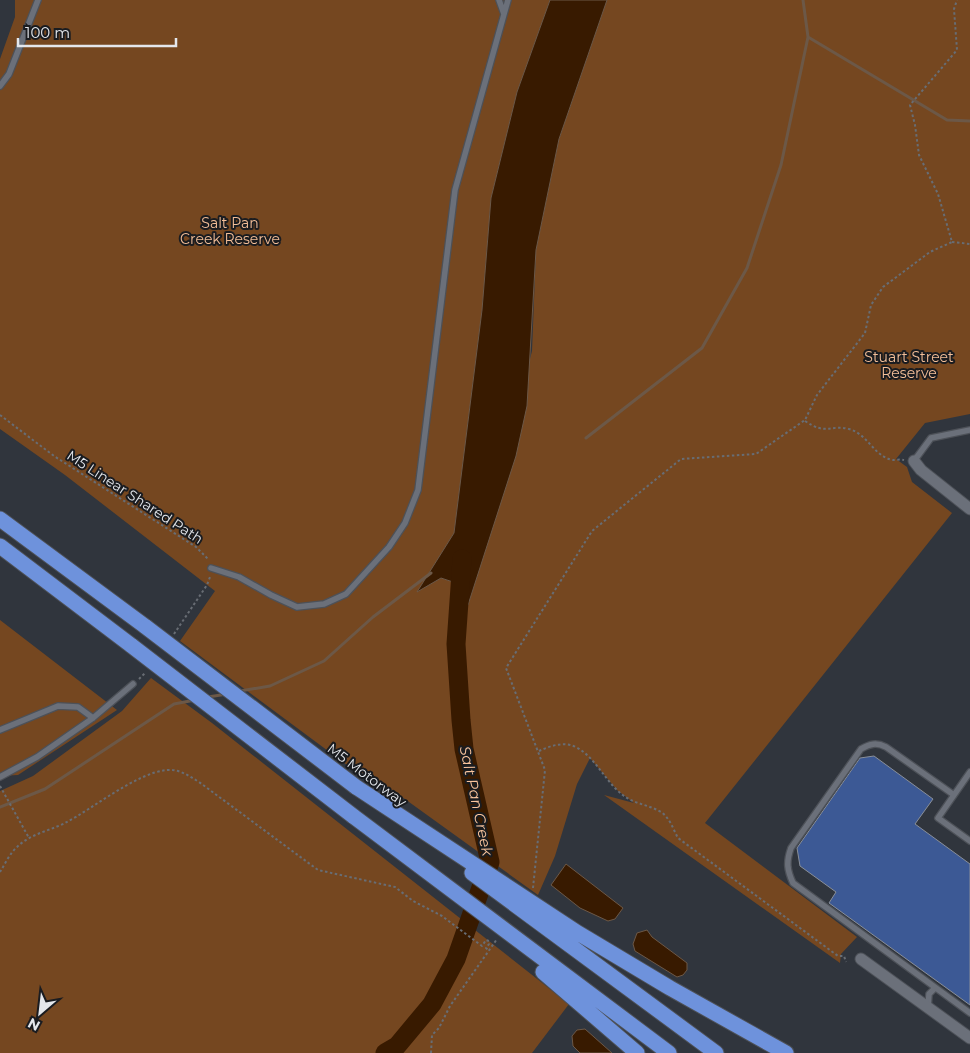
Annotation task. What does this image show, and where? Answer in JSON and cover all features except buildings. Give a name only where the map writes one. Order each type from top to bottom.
[{"type":"highway","name":"M5 Motorway","points":[[0,520],[146,627],[356,788],[574,939]]},
{"type":"highway","points":[[0,546],[353,816],[550,972],[669,1053]]},
{"type":"highway","points":[[574,939],[716,1053]]},
{"type":"highway","points":[[574,939],[670,988],[786,1053]]},
{"type":"highway","points":[[550,972],[637,1053]]},
{"type":"street","points":[[914,461],[921,470],[970,508]]},
{"type":"street","points":[[861,959],[970,1038]]},
{"type":"lane","points":[[0,86],[9,74],[38,0]]},
{"type":"lane","points":[[500,0],[504,14]]},
{"type":"lane","points":[[211,568],[239,576],[271,595],[297,607],[324,604],[346,594],[389,547],[405,523],[418,490],[455,190],[508,0]]},
{"type":"lane","points":[[914,461],[931,438],[970,430]]},
{"type":"lane","points":[[0,777],[37,757],[93,718],[133,684]]},
{"type":"lane","points":[[0,730],[58,706],[78,707],[93,718]]},
{"type":"lane","points":[[954,795],[880,743],[871,744],[861,749],[791,848],[787,860],[787,870],[794,883],[970,1014]]},
{"type":"lane","points":[[970,772],[938,818],[970,841]]},
{"type":"lane","points":[[928,1008],[929,994],[935,988]]},
{"type":"path","points":[[952,242],[938,194],[919,154],[910,105],[957,50],[954,9],[957,0]]},
{"type":"path","points":[[533,889],[545,770],[506,668],[592,531],[680,459],[756,454],[804,420],[817,394],[865,333],[872,305],[883,287],[930,252],[952,242],[970,244]]},
{"type":"path","name":"M5 Linear Shared Path","points":[[0,415],[54,456],[196,547],[207,557],[211,568]]},
{"type":"path","points":[[804,420],[824,430],[849,429],[864,437],[886,458],[914,461]]},
{"type":"path","points":[[173,635],[206,585],[211,568]]},
{"type":"path","points":[[133,684],[151,666]]},
{"type":"path","points":[[538,751],[561,744],[575,747],[592,759],[617,790],[636,804],[660,812],[670,821],[678,838],[838,956],[844,956],[846,962]]},
{"type":"path","points":[[0,872],[17,847],[29,838],[64,823],[148,776],[166,770],[174,770],[184,773],[199,782],[318,870],[395,887],[413,901],[442,916],[482,946],[486,940],[488,941],[489,944],[486,948],[489,951]]},
{"type":"path","points":[[0,787],[29,838]]},
{"type":"path","points":[[431,1053],[432,1036],[442,1023],[450,1006],[500,935]]},
{"type":"green space","points":[[15,0],[550,0],[517,92],[491,198],[482,310],[454,533],[418,591],[441,578],[462,585],[468,604],[532,351],[536,250],[559,139],[607,0],[970,0],[970,414],[925,423],[896,459],[907,467],[912,482],[952,513],[705,823],[857,937],[841,954],[840,963],[604,795],[634,803],[617,790],[590,758],[577,784],[555,856],[538,895],[384,784],[347,765],[180,641],[215,591],[65,475],[0,429],[0,59],[15,17]]},
{"type":"green space","points":[[0,620],[117,710],[18,775],[0,776]]},
{"type":"green space","points":[[151,678],[212,723],[569,1004],[532,1053],[0,1053],[0,791],[33,776],[122,711]]},
{"type":"shaded area","points":[[550,0],[607,0],[559,139],[536,250],[527,406],[516,456],[468,605],[462,585],[441,578],[417,592],[454,533],[482,310],[491,198],[517,92]]},
{"type":"shaded area","points":[[566,864],[623,908],[615,919],[608,921],[580,908],[551,885]]},
{"type":"shaded area","points":[[647,930],[652,937],[687,963],[687,970],[683,975],[677,977],[635,951],[633,944],[637,933]]},
{"type":"shaded area","points":[[585,1029],[612,1053],[580,1053],[573,1046],[572,1036],[577,1030]]},
{"type":"waterway","points":[[586,438],[702,348],[747,268],[781,165],[808,37],[803,0]]},
{"type":"waterway","points":[[808,37],[947,120],[970,121]]},
{"type":"waterway","name":"Salt Pan Creek","points":[[385,1053],[397,1046],[432,1004],[456,959],[490,862],[464,749],[461,720],[456,644],[462,559]]},
{"type":"waterway","points":[[240,691],[270,686],[324,661],[373,617],[431,573]]},
{"type":"waterway","points":[[208,697],[227,694]]},
{"type":"waterway","points":[[0,807],[45,789],[174,704],[195,700]]},
{"type":"park label","name":"Salt Pan Creek Reserve","points":[[230,232]]},
{"type":"park label","name":"Stuart Street Reserve","points":[[909,366]]}]
